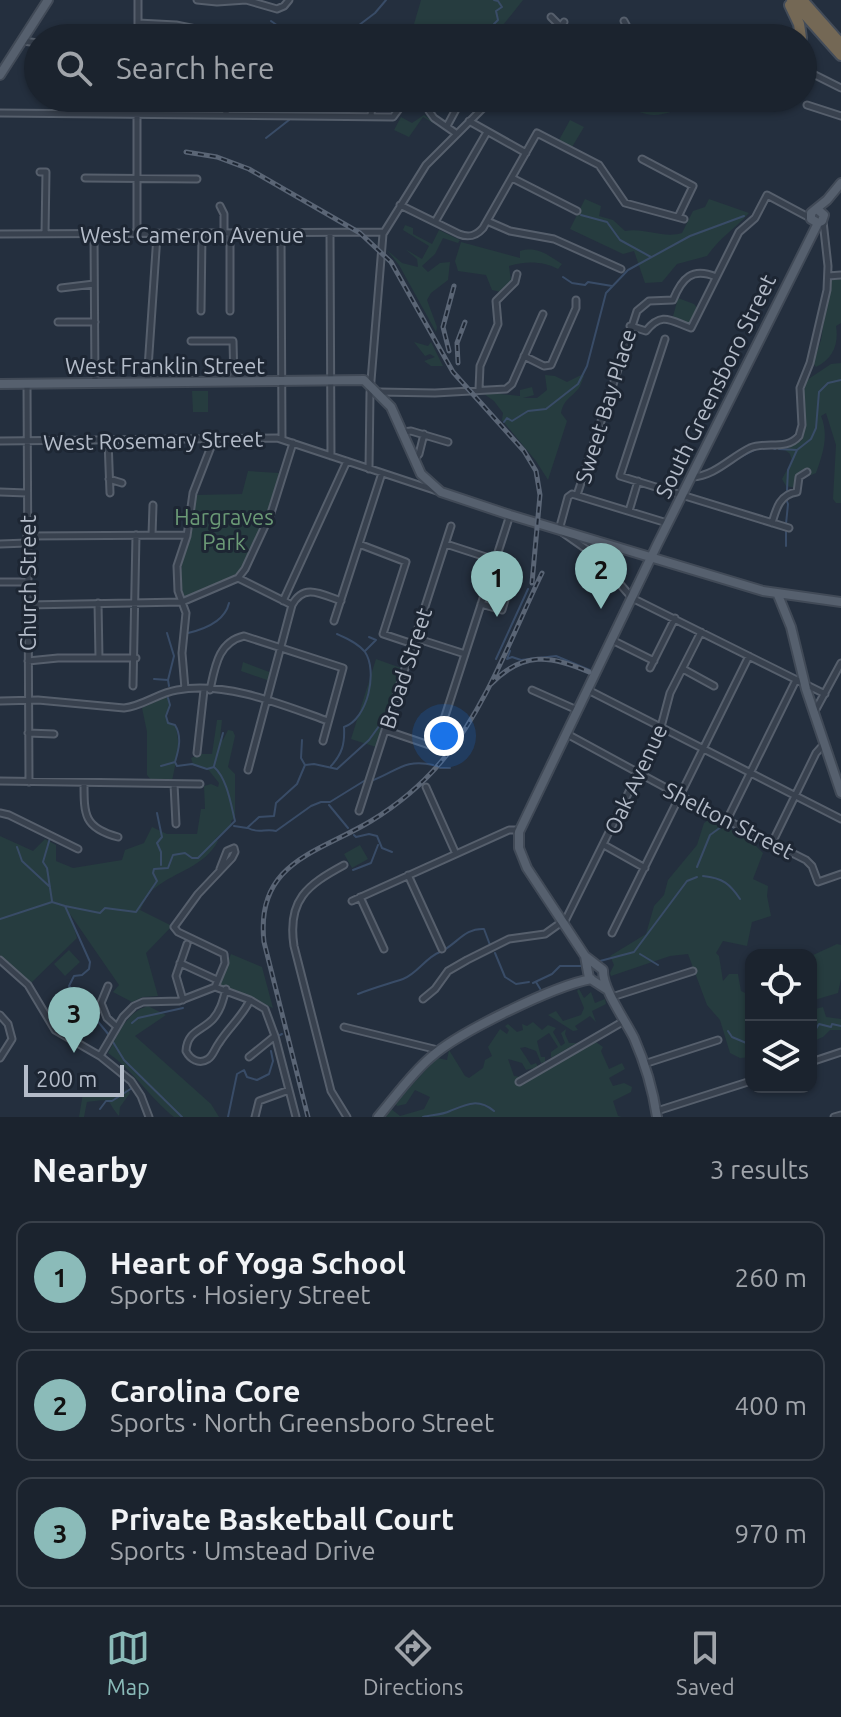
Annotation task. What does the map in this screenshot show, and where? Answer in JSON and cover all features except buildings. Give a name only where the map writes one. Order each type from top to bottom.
[{"type":"highway","points":[[796,0],[841,33]]},
{"type":"highway","points":[[796,0],[799,24]]},
{"type":"highway","points":[[796,0],[841,44]]},
{"type":"highway","points":[[796,0],[816,24]]},
{"type":"highway","points":[[817,26],[841,55]]},
{"type":"main road","points":[[33,24],[48,0]]},
{"type":"main road","points":[[0,75],[23,41]]},
{"type":"main road","name":"South Greensboro Street","points":[[519,830],[817,218],[841,183]]},
{"type":"main road","name":"West Franklin Street","points":[[0,384],[331,381],[374,390]]},
{"type":"main road","points":[[374,390],[391,407],[426,481],[441,492],[778,595],[841,602]]},
{"type":"main road","points":[[778,595],[791,627],[805,684],[841,793]]},
{"type":"main road","points":[[519,830],[518,844],[524,861],[585,956],[593,976],[609,993],[625,1020],[644,1064],[657,1114]]},
{"type":"main road","points":[[378,1117],[421,1066],[439,1051],[496,1019],[593,976],[597,965],[585,956]]},
{"type":"street","points":[[138,0],[138,23],[157,24]]},
{"type":"street","points":[[197,0],[246,0],[277,9],[289,0]]},
{"type":"street","points":[[551,17],[562,24]]},
{"type":"street","points":[[817,76],[841,88]]},
{"type":"street","points":[[817,108],[841,116]]},
{"type":"street","points":[[0,113],[393,117],[397,112]]},
{"type":"street","points":[[430,112],[457,134]]},
{"type":"street","points":[[447,126],[454,112]]},
{"type":"street","points":[[369,469],[384,232],[423,168],[481,112]]},
{"type":"street","points":[[137,114],[137,234]]},
{"type":"street","points":[[469,121],[526,153]]},
{"type":"street","points":[[435,222],[487,132]]},
{"type":"street","points":[[400,205],[466,236],[479,233],[537,133],[599,165],[625,203],[681,218],[693,186],[642,159]]},
{"type":"street","points":[[40,172],[46,172],[45,234]]},
{"type":"street","points":[[85,178],[197,179]]},
{"type":"street","points":[[512,178],[577,211]]},
{"type":"street","points":[[630,326],[646,331],[660,318],[691,328],[739,232],[755,218],[767,195],[817,218],[828,276],[817,339],[800,388],[802,428],[799,436],[785,445],[754,447],[708,474],[691,477]]},
{"type":"street","points":[[220,206],[224,210],[227,234],[230,311]]},
{"type":"street","points":[[487,221],[510,231],[554,239],[621,269]]},
{"type":"street","name":"West Cameron Avenue","points":[[0,234],[384,232]]},
{"type":"street","points":[[330,233],[331,456]]},
{"type":"street","points":[[201,311],[202,234]]},
{"type":"street","points":[[281,234],[282,439]]},
{"type":"street","points":[[94,235],[95,383]]},
{"type":"street","points":[[147,383],[157,235]]},
{"type":"street","name":"Sweet Bay Place","points":[[559,530],[569,496],[577,495],[630,326],[642,304],[656,299],[673,300],[686,276],[702,272],[716,277]]},
{"type":"street","points":[[479,389],[480,366],[498,324],[496,301],[515,282],[517,274]]},
{"type":"street","points":[[828,276],[841,275]]},
{"type":"street","points":[[61,288],[94,284]]},
{"type":"street","points":[[524,356],[549,367],[576,308],[576,300]]},
{"type":"street","points":[[374,390],[435,393],[506,389],[512,384],[543,314]]},
{"type":"street","points":[[58,322],[95,322]]},
{"type":"street","points":[[665,339],[620,476],[789,528]]},
{"type":"street","points":[[191,341],[233,341],[234,382]]},
{"type":"street","name":"Church Street","points":[[27,384],[29,782]]},
{"type":"street","points":[[402,432],[411,431],[448,442]]},
{"type":"street","points":[[414,459],[419,454],[424,434]]},
{"type":"street","points":[[185,689],[182,653],[186,621],[177,575],[192,499],[214,439]]},
{"type":"street","name":"West Rosemary Street","points":[[0,441],[282,439],[441,492]]},
{"type":"street","points":[[108,440],[110,493]]},
{"type":"street","points":[[28,605],[182,602],[238,578],[271,513],[293,443]]},
{"type":"street","points":[[283,601],[347,461]]},
{"type":"street","points":[[772,523],[782,499],[797,492],[799,477],[807,472]]},
{"type":"street","points":[[334,621],[382,473]]},
{"type":"street","points":[[109,479],[122,483]]},
{"type":"street","points":[[629,511],[638,481]]},
{"type":"street","points":[[0,492],[27,493]]},
{"type":"street","points":[[577,495],[668,523]]},
{"type":"street","points":[[152,535],[153,505]]},
{"type":"street","points":[[385,730],[435,747],[510,515]]},
{"type":"street","name":"Broad Street","points":[[359,811],[451,526]]},
{"type":"street","points":[[559,530],[596,556],[632,598],[825,694]]},
{"type":"street","points":[[133,686],[136,658],[136,535]]},
{"type":"street","points":[[27,536],[187,535]]},
{"type":"street","points":[[0,544],[27,543]]},
{"type":"street","points":[[359,544],[406,562],[383,634],[465,654]]},
{"type":"street","points":[[446,544],[495,560]]},
{"type":"street","points":[[238,578],[292,605]]},
{"type":"street","points":[[0,582],[27,582]]},
{"type":"street","points":[[248,770],[292,605],[301,593],[310,590],[341,601]]},
{"type":"street","points":[[481,604],[502,610],[508,590]]},
{"type":"street","points":[[98,603],[99,658]]},
{"type":"street","points":[[650,668],[675,618]]},
{"type":"street","name":"Oak Avenue","points":[[562,923],[572,909],[661,727],[670,693],[701,632]]},
{"type":"street","points":[[197,753],[207,690],[219,656],[230,642],[244,636],[343,668],[323,741]]},
{"type":"street","points":[[612,640],[654,661]]},
{"type":"street","points":[[612,933],[749,656]]},
{"type":"street","points":[[28,661],[136,658]]},
{"type":"street","points":[[814,712],[841,663]]},
{"type":"street","points":[[789,676],[795,675],[801,668]]},
{"type":"street","points":[[683,669],[714,686]]},
{"type":"street","points":[[727,820],[796,680]]},
{"type":"street","points":[[0,701],[124,708],[172,691],[207,690],[267,699],[328,721]]},
{"type":"street","points":[[532,690],[578,710]]},
{"type":"street","points":[[588,690],[841,819]]},
{"type":"street","points":[[28,733],[54,734]]},
{"type":"street","name":"Shelton Street","points":[[566,733],[810,863],[818,882],[841,874]]},
{"type":"street","points":[[772,843],[794,795],[824,744]]},
{"type":"street","points":[[831,764],[841,767]]},
{"type":"street","points":[[0,781],[200,784]]},
{"type":"street","points":[[84,783],[86,816],[98,830],[118,837]]},
{"type":"street","points":[[174,784],[176,824]]},
{"type":"street","points":[[426,787],[456,854]]},
{"type":"street","points":[[0,813],[78,849]]},
{"type":"street","points":[[352,901],[512,829],[519,830]]},
{"type":"street","points":[[604,845],[645,868]]},
{"type":"street","points":[[344,865],[317,880],[304,893],[296,908],[292,930],[331,1091],[347,1117]]},
{"type":"street","points":[[100,1056],[125,1014],[138,1004],[183,1000],[216,984],[225,963],[224,954],[174,927],[220,869]]},
{"type":"street","points":[[408,875],[442,949]]},
{"type":"street","points":[[360,897],[384,949]]},
{"type":"street","points":[[423,999],[448,971],[467,960],[509,939],[540,936],[562,923]]},
{"type":"street","points":[[183,1000],[176,980],[187,944]]},
{"type":"street","points":[[0,960],[33,992],[52,1028],[100,1056],[131,1081],[149,1117]]},
{"type":"street","points":[[180,963],[265,1009],[296,1117]]},
{"type":"street","points":[[609,993],[693,971]]},
{"type":"street","points":[[108,986],[102,997],[102,1008],[117,1027]]},
{"type":"street","points":[[226,989],[216,1016],[197,1029],[186,1043],[187,1054],[194,1060],[202,1061],[210,1057],[244,1013],[250,1000]]},
{"type":"street","points":[[0,1015],[10,1028],[12,1039],[0,1058]]},
{"type":"street","points":[[519,1082],[625,1020]]},
{"type":"street","points":[[344,1027],[439,1051]]},
{"type":"street","points":[[249,1057],[275,1036]]},
{"type":"street","points":[[644,1064],[718,1040]]},
{"type":"street","points":[[817,1060],[841,1052]]},
{"type":"street","points":[[657,1114],[745,1083]]},
{"type":"street","points":[[255,1117],[259,1101],[289,1090]]},
{"type":"street","points":[[834,1117],[841,1115]]},
{"type":"green space","points":[[421,0],[523,0],[504,24],[414,24]]},
{"type":"green space","points":[[641,112],[670,112],[655,115]]},
{"type":"green space","points":[[424,115],[442,128],[423,117],[409,137],[394,130],[401,117],[412,123]]},
{"type":"green space","points":[[570,120],[584,127],[572,147],[559,140]]},
{"type":"green space","points":[[585,199],[601,206],[599,216],[613,220],[625,231],[668,235],[682,233],[693,211],[705,207],[709,199],[749,213],[707,256],[677,264],[662,282],[645,283],[634,251],[623,254],[570,229]]},
{"type":"green space","points":[[405,225],[413,228],[413,234],[432,244],[439,230],[460,240],[458,243],[443,238],[435,254],[422,266],[428,272],[440,263],[450,262],[448,280],[427,300],[436,332],[399,265],[387,250],[402,263],[418,267],[417,259],[405,249],[422,259],[429,246],[403,230]]},
{"type":"green space","points":[[461,242],[520,258],[520,251],[537,251],[562,264],[558,269],[534,263],[509,266],[511,281],[501,292],[492,290],[486,275],[458,271],[455,261]]},
{"type":"green space","points":[[841,274],[841,323],[836,326],[837,339],[831,355],[816,367],[813,363],[821,340],[830,282]]},
{"type":"green space","points":[[678,298],[694,304],[699,310],[690,327],[672,320]]},
{"type":"green space","points":[[414,342],[428,346],[431,342],[443,366],[431,366],[424,361],[435,357],[430,354],[425,356]]},
{"type":"green space","points":[[841,363],[841,503],[836,503],[833,499],[836,445],[826,413],[821,416],[825,437],[816,473],[801,479],[796,488],[786,486],[782,479],[792,461],[785,450],[802,440],[804,434],[807,380],[831,364]]},
{"type":"green space","points":[[545,375],[567,382],[584,376],[579,388],[562,408],[561,413],[567,421],[548,480],[502,420],[503,413],[484,394],[520,396],[520,390],[532,387],[534,395],[523,398],[537,398],[547,390]]},
{"type":"green space","points":[[192,391],[208,391],[208,412],[193,412]]},
{"type":"green space","name":"Hargraves Park","points":[[248,471],[279,473],[250,555],[232,578],[185,597],[181,573],[196,495],[242,494]]},
{"type":"green space","points":[[376,659],[401,668],[376,747],[351,739]]},
{"type":"green space","points":[[243,662],[272,673],[270,681],[241,671]]},
{"type":"green space","points":[[167,696],[166,720],[176,726],[179,747],[172,781],[151,780],[147,775],[147,732],[142,708]]},
{"type":"green space","points":[[217,720],[222,720],[220,739],[223,740],[228,730],[233,731],[235,736],[228,767],[235,774],[235,818],[215,839],[218,841],[205,857],[155,888],[140,910],[172,926],[146,953],[158,996],[132,1002],[113,992],[119,985],[70,914],[77,938],[31,983],[0,955],[0,836],[33,851],[45,839],[56,845],[56,861],[73,868],[122,860],[125,850],[144,843],[152,827],[167,834],[197,834],[201,809],[205,809],[204,786],[211,784],[218,787],[219,783],[207,768],[193,764],[191,758],[212,754]]},
{"type":"green space","points":[[711,818],[752,842],[763,853],[753,879],[768,886],[771,916],[752,922],[747,946],[723,941],[716,953],[723,981],[729,974],[738,974],[741,991],[745,993],[745,1058],[730,1053],[720,1020],[707,1005],[688,954],[670,956],[611,976],[610,973],[614,965],[610,956],[646,934],[654,906],[664,895],[668,880],[697,845],[704,823]]},
{"type":"green space","points":[[360,845],[368,859],[352,868],[344,854]]},
{"type":"green space","points":[[841,945],[838,993],[817,999],[817,953]]},
{"type":"green space","points":[[69,950],[80,962],[65,976],[54,964]]},
{"type":"green space","points":[[231,954],[262,967],[273,1008],[218,984]]},
{"type":"green space","points":[[579,989],[584,998],[591,992],[595,1003],[605,999],[606,1004],[592,1011],[596,1022],[590,1016],[575,1026],[578,1030],[573,1031],[548,1015],[556,1011],[563,1021],[581,1015],[584,1008],[577,991]]},
{"type":"green space","points":[[148,1006],[166,1015],[135,1036],[211,1104],[219,1117],[174,1117],[108,1053],[128,1019]]},
{"type":"green space","points":[[823,1007],[826,1017],[841,1019],[841,1030],[830,1030],[817,1040],[817,1008]]},
{"type":"green space","points":[[533,1022],[542,1030],[548,1025],[556,1028],[553,1032],[561,1046],[565,1043],[561,1033],[566,1029],[569,1043],[577,1043],[551,1058],[551,1052],[558,1047],[549,1033],[537,1041],[541,1057],[545,1057],[545,1062],[541,1063],[536,1051],[520,1048],[531,1065],[536,1063],[538,1067],[526,1070],[522,1063],[508,1059],[514,1076],[527,1078],[596,1042],[603,1047],[601,1051],[609,1069],[622,1063],[625,1069],[609,1078],[613,1086],[624,1083],[632,1087],[631,1092],[613,1101],[618,1116],[622,1117],[382,1117],[390,1108],[400,1116],[424,1109],[430,1097],[415,1090],[406,1104],[397,1106],[395,1103],[437,1058],[447,1060],[449,1050],[469,1078],[483,1068],[485,1060],[492,1056],[488,1047],[500,1029],[507,1034],[509,1030],[505,1026],[508,1024],[517,1032],[523,1030],[522,1024],[527,1026]]},
{"type":"green space","points":[[127,1089],[130,1093],[120,1107],[119,1116],[108,1102],[102,1100],[87,1102],[84,1117],[79,1117],[83,1093],[110,1097]]},
{"type":"waterway","points":[[360,24],[386,0]]},
{"type":"waterway","points":[[494,0],[502,7],[496,11],[498,20],[494,24]]},
{"type":"waterway","points":[[271,21],[275,24]]},
{"type":"waterway","points":[[266,138],[289,120]]},
{"type":"waterway","points":[[581,215],[607,222],[620,240],[651,257]]},
{"type":"waterway","points":[[504,422],[507,418],[512,421],[528,411],[546,409],[578,384],[587,366],[606,293],[628,270],[690,236],[744,216]]},
{"type":"waterway","points":[[563,277],[572,283],[612,286]]},
{"type":"waterway","points":[[787,490],[788,470],[797,450],[811,439],[816,428],[819,392],[828,383],[841,380]]},
{"type":"waterway","points":[[738,458],[758,448],[769,448]]},
{"type":"waterway","points":[[779,449],[797,450]]},
{"type":"waterway","points":[[786,499],[786,524]]},
{"type":"waterway","points":[[786,530],[786,546]]},
{"type":"waterway","points":[[496,659],[528,589]]},
{"type":"waterway","points":[[188,633],[219,619],[229,603]]},
{"type":"waterway","points":[[167,633],[174,656],[169,686]]},
{"type":"waterway","points":[[331,766],[342,748],[344,727],[359,715],[365,705],[371,671],[365,652],[337,634]]},
{"type":"waterway","points":[[365,651],[376,640],[369,637]]},
{"type":"waterway","points":[[510,651],[507,659],[556,656],[592,671]]},
{"type":"waterway","points":[[154,679],[168,680]]},
{"type":"waterway","points":[[65,906],[100,913],[105,908],[136,912],[157,881],[154,869],[168,868],[173,855],[185,853],[198,858],[235,821],[225,785],[214,767],[207,769],[192,764],[177,766],[179,738],[175,725],[168,723],[166,716],[170,705],[168,698]]},
{"type":"waterway","points":[[234,826],[247,828],[259,817],[274,816],[276,803],[297,784],[305,765],[337,769],[369,740],[382,722]]},
{"type":"waterway","points":[[214,766],[223,733]]},
{"type":"waterway","points":[[302,740],[301,758],[305,765]]},
{"type":"waterway","points":[[161,766],[175,762]]},
{"type":"waterway","points":[[371,781],[415,763],[433,765]]},
{"type":"waterway","points":[[440,768],[450,768]]},
{"type":"waterway","points":[[248,828],[276,831],[311,806],[330,802],[364,781]]},
{"type":"waterway","points":[[329,805],[348,828]]},
{"type":"waterway","points":[[157,813],[162,837],[157,843],[161,865]]},
{"type":"waterway","points":[[697,867],[710,835],[724,822]]},
{"type":"waterway","points":[[729,825],[758,841]]},
{"type":"waterway","points":[[354,835],[377,836],[382,848],[392,852]]},
{"type":"waterway","points":[[50,838],[43,862],[47,868],[52,901]]},
{"type":"waterway","points":[[353,870],[371,863],[378,845]]},
{"type":"waterway","points":[[17,847],[22,861],[50,887]]},
{"type":"waterway","points":[[703,876],[725,883],[740,899]]},
{"type":"waterway","points":[[600,961],[634,952],[687,881],[697,877]]},
{"type":"waterway","points":[[0,919],[52,902],[65,906],[90,962],[89,969],[82,975],[74,976],[69,986],[109,1035]]},
{"type":"waterway","points":[[444,950],[478,929],[484,929],[490,945]]},
{"type":"waterway","points":[[358,994],[408,977],[440,952]]},
{"type":"waterway","points":[[495,953],[505,977],[516,984],[529,982]]},
{"type":"waterway","points":[[640,954],[658,965]]},
{"type":"waterway","points":[[533,983],[552,974],[560,966],[582,966]]},
{"type":"waterway","points":[[536,982],[542,992]]},
{"type":"waterway","points":[[132,1023],[138,1018],[183,1008]]},
{"type":"waterway","points":[[817,1027],[819,1024],[841,1026]]},
{"type":"waterway","points":[[728,1031],[732,1037],[745,1042]]},
{"type":"waterway","points":[[113,1042],[124,1060],[182,1117]]},
{"type":"waterway","points":[[228,1117],[237,1074],[244,1070],[247,1077],[257,1080],[269,1074],[273,1061],[271,1051]]},
{"type":"waterway","points":[[100,1109],[106,1101],[112,1101],[132,1088]]},
{"type":"waterway","points":[[423,1117],[472,1104],[494,1111]]},
{"type":"railway","points":[[186,152],[217,157],[249,169],[360,233],[391,262],[453,372],[524,451],[536,471],[540,495],[532,583]]},
{"type":"railway","points":[[449,351],[443,327],[454,286]]},
{"type":"railway","points":[[458,363],[457,343],[465,322]]},
{"type":"railway","points":[[308,1117],[264,942],[264,915],[269,894],[280,877],[294,864],[381,814],[411,792],[437,766],[460,737],[487,692],[542,573]]},
{"type":"railway","points":[[491,684],[514,666],[538,659],[562,662],[589,672]]},
{"type":"place","name":"Carolina Core","points":[[601,609]]},
{"type":"place","name":"Heart of Yoga School","points":[[497,617]]},
{"type":"place","name":"Private Basketball Court","points":[[74,1053]]}]
